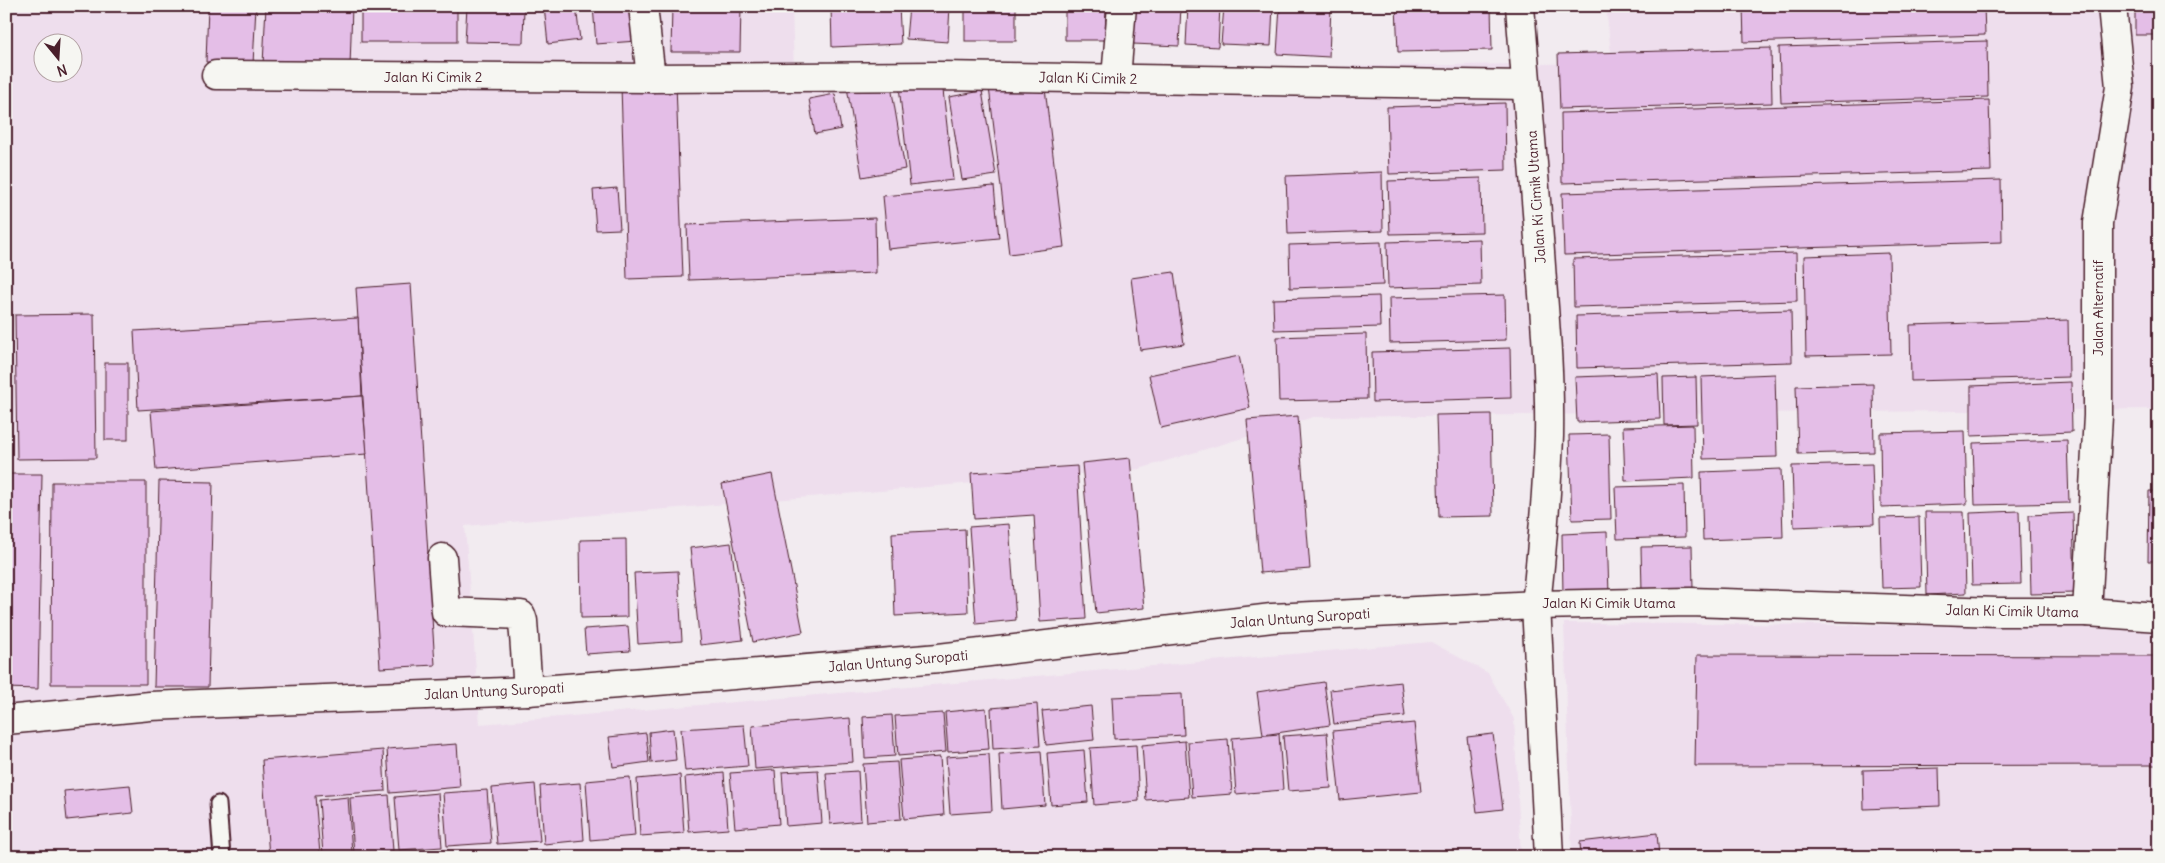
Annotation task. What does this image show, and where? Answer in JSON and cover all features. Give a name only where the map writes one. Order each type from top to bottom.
[{"type":"street","points":[[642,6],[650,78]]},
{"type":"street","points":[[1116,78],[1122,6]]},
{"type":"street","name":"Jalan Ki Cimik Utama","points":[[1520,6],[1526,85],[1532,126],[1546,332],[1549,434],[1543,543],[1536,605],[1690,602],[1862,606],[1998,612],[2087,612],[2159,617]]},
{"type":"street","name":"Jalan Alternatif","points":[[2087,612],[2098,416],[2098,223],[2120,87],[2112,6]]},
{"type":"street","name":"Jalan Ki Cimik 2","points":[[216,75],[650,78],[938,76],[1526,85]]},
{"type":"street","points":[[442,558],[446,612],[521,615],[528,691]]},
{"type":"street","points":[[1536,605],[1549,857]]},
{"type":"street","name":"Jalan Untung Suropati","points":[[6,720],[150,706],[528,691],[939,658],[1272,618],[1536,605]]},
{"type":"lane","points":[[218,804],[222,857]]},
{"type":"shaded area","points":[[6,6],[792,6],[794,73],[1612,63],[1606,6],[2159,6],[2159,409],[1313,417],[1139,469],[465,526],[480,724],[1431,642],[1488,673],[1514,719],[1521,857],[6,857]]},
{"type":"shaded area","points":[[1564,623],[2159,627],[2159,857],[1572,857]]},
{"type":"building","points":[[208,6],[256,6],[253,64],[206,62]]},
{"type":"building","points":[[266,6],[352,6],[350,67],[263,64]]},
{"type":"building","points":[[361,6],[457,6],[457,42],[361,42]]},
{"type":"building","points":[[467,6],[524,6],[523,43],[465,42]]},
{"type":"building","points":[[544,6],[576,6],[580,40],[548,44]]},
{"type":"building","points":[[593,6],[635,6],[637,41],[596,44]]},
{"type":"building","points":[[672,6],[741,6],[740,52],[671,52]]},
{"type":"building","points":[[831,6],[899,6],[901,44],[832,47]]},
{"type":"building","points":[[909,6],[950,6],[948,42],[906,39]]},
{"type":"building","points":[[965,6],[1016,6],[1016,41],[965,41]]},
{"type":"building","points":[[1065,6],[1106,6],[1105,40],[1065,40]]},
{"type":"building","points":[[1135,6],[1181,6],[1179,46],[1133,44]]},
{"type":"building","points":[[1188,6],[1220,6],[1218,47],[1186,45]]},
{"type":"building","points":[[1224,6],[1273,6],[1271,46],[1221,44]]},
{"type":"building","points":[[1280,6],[1331,6],[1329,57],[1277,54]]},
{"type":"building","points":[[1396,6],[1491,6],[1492,50],[1398,52]]},
{"type":"building","points":[[1743,6],[1984,6],[1985,35],[1744,42]]},
{"type":"building","points":[[2135,6],[2159,6],[2159,35],[2135,35]]},
{"type":"building","points":[[1987,41],[1988,97],[1781,103],[1779,47]]},
{"type":"building","points":[[1771,48],[1772,103],[1560,109],[1558,54]]},
{"type":"building","points":[[890,80],[905,169],[862,177],[847,87]]},
{"type":"building","points":[[1044,80],[1064,247],[1009,254],[989,87]]},
{"type":"building","points":[[942,81],[953,180],[910,185],[899,86]]},
{"type":"building","points":[[676,84],[683,277],[627,279],[621,86]]},
{"type":"building","points":[[982,91],[996,175],[962,180],[949,97]]},
{"type":"building","points":[[835,94],[841,129],[815,134],[809,99]]},
{"type":"building","points":[[1989,100],[1991,171],[1562,183],[1561,113]]},
{"type":"building","points":[[1505,103],[1506,170],[1389,174],[1387,107]]},
{"type":"building","points":[[1382,172],[1383,231],[1288,234],[1286,176]]},
{"type":"building","points":[[1481,178],[1482,232],[1390,234],[1388,181]]},
{"type":"building","points":[[2001,180],[2002,242],[1564,255],[1562,193]]},
{"type":"building","points":[[994,186],[999,238],[888,249],[883,196]]},
{"type":"building","points":[[617,188],[620,229],[596,230],[593,190]]},
{"type":"building","points":[[875,218],[876,273],[689,280],[687,225]]},
{"type":"building","points":[[1480,239],[1481,285],[1388,288],[1387,242]]},
{"type":"building","points":[[1381,242],[1383,285],[1290,288],[1289,245]]},
{"type":"building","points":[[1796,253],[1797,301],[1574,307],[1573,259]]},
{"type":"building","points":[[1889,253],[1891,354],[1806,356],[1804,256]]},
{"type":"building","points":[[1174,272],[1184,344],[1140,350],[1131,278]]},
{"type":"building","points":[[411,284],[435,665],[380,668],[356,288]]},
{"type":"building","points":[[1505,295],[1506,340],[1390,343],[1389,298]]},
{"type":"building","points":[[1379,296],[1380,327],[1274,330],[1273,299]]},
{"type":"building","points":[[1791,310],[1792,362],[1577,368],[1576,316]]},
{"type":"building","points":[[94,314],[96,458],[17,459],[15,315]]},
{"type":"building","points":[[358,318],[362,396],[138,410],[134,331]]},
{"type":"building","points":[[6,320],[9,320],[6,453]]},
{"type":"building","points":[[2068,320],[2069,377],[1911,381],[1910,325]]},
{"type":"building","points":[[1366,334],[1367,399],[1279,401],[1277,337]]},
{"type":"building","points":[[1510,348],[1511,398],[1373,402],[1372,352]]},
{"type":"building","points":[[1239,356],[1250,408],[1161,428],[1149,375]]},
{"type":"building","points":[[105,363],[128,363],[128,440],[105,440]]},
{"type":"building","points":[[1658,374],[1660,419],[1577,422],[1575,377]]},
{"type":"building","points":[[1775,374],[1777,457],[1703,459],[1701,377]]},
{"type":"building","points":[[1696,377],[1697,424],[1664,425],[1663,378]]},
{"type":"building","points":[[2071,382],[2072,432],[1971,436],[1971,386]]},
{"type":"building","points":[[1873,384],[1874,452],[1798,454],[1796,386]]},
{"type":"building","points":[[362,396],[367,454],[156,470],[151,411]]},
{"type":"building","points":[[1491,414],[1493,516],[1439,517],[1436,415]]},
{"type":"building","points":[[1298,416],[1310,569],[1260,573],[1247,420]]},
{"type":"building","points":[[1693,425],[1694,478],[1625,481],[1623,427]]},
{"type":"building","points":[[1965,431],[1967,504],[1881,507],[1880,433]]},
{"type":"building","points":[[1609,434],[1611,519],[1572,520],[1569,435]]},
{"type":"building","points":[[2067,440],[2069,503],[1975,505],[1973,443]]},
{"type":"building","points":[[1130,458],[1144,608],[1096,613],[1082,463]]},
{"type":"building","points":[[1872,464],[1874,524],[1794,527],[1792,466]]},
{"type":"building","points":[[1077,466],[1086,619],[1040,622],[1034,515],[974,519],[971,473]]},
{"type":"building","points":[[1781,469],[1783,537],[1703,540],[1701,472]]},
{"type":"building","points":[[6,474],[42,474],[38,689],[6,688]]},
{"type":"building","points":[[772,474],[803,632],[753,642],[722,484]]},
{"type":"building","points":[[159,481],[213,482],[208,687],[154,687]]},
{"type":"building","points":[[52,482],[146,482],[146,684],[51,684]]},
{"type":"building","points":[[1684,485],[1685,537],[1617,539],[1615,487]]},
{"type":"building","points":[[2149,491],[2159,491],[2159,561],[2148,561]]},
{"type":"building","points":[[2019,511],[2021,584],[1972,585],[1970,513]]},
{"type":"building","points":[[1925,512],[1964,512],[1966,593],[1927,595]]},
{"type":"building","points":[[2073,513],[2075,593],[2031,594],[2029,515]]},
{"type":"building","points":[[1919,517],[1921,587],[1882,588],[1880,518]]},
{"type":"building","points":[[1009,524],[1016,620],[976,624],[969,527]]},
{"type":"building","points":[[965,529],[968,612],[895,616],[892,533]]},
{"type":"building","points":[[1607,532],[1609,594],[1563,595],[1562,534]]},
{"type":"building","points":[[626,539],[627,617],[581,618],[580,540]]},
{"type":"building","points":[[731,543],[743,640],[700,645],[690,548]]},
{"type":"building","points":[[1692,546],[1693,589],[1642,591],[1641,547]]},
{"type":"building","points":[[678,571],[682,641],[638,644],[634,573]]},
{"type":"building","points":[[628,626],[630,651],[586,654],[584,629]]},
{"type":"building","points":[[1697,655],[2159,656],[2159,765],[1695,766]]},
{"type":"building","points":[[1324,682],[1330,725],[1263,735],[1257,692]]},
{"type":"building","points":[[1401,682],[1405,716],[1334,724],[1330,690]]},
{"type":"building","points":[[1182,694],[1184,735],[1114,739],[1112,697]]},
{"type":"building","points":[[1037,704],[1040,746],[993,749],[991,708]]},
{"type":"building","points":[[1091,706],[1094,740],[1046,745],[1042,711]]},
{"type":"building","points":[[986,708],[989,749],[948,752],[945,712]]},
{"type":"building","points":[[943,713],[946,752],[898,756],[895,716]]},
{"type":"building","points":[[892,715],[895,756],[865,758],[863,717]]},
{"type":"building","points":[[850,718],[853,762],[755,769],[752,726]]},
{"type":"building","points":[[1414,723],[1421,792],[1340,800],[1333,731]]},
{"type":"building","points":[[744,725],[748,766],[685,771],[681,729]]},
{"type":"building","points":[[673,729],[676,760],[651,763],[649,732]]},
{"type":"building","points":[[646,733],[649,762],[613,767],[609,737]]},
{"type":"building","points":[[1327,733],[1331,788],[1288,791],[1283,736]]},
{"type":"building","points":[[1279,734],[1283,790],[1236,794],[1232,738]]},
{"type":"building","points":[[1493,734],[1503,809],[1477,812],[1467,737]]},
{"type":"building","points":[[1228,739],[1232,794],[1192,797],[1188,742]]},
{"type":"building","points":[[1185,741],[1189,797],[1146,800],[1142,745]]},
{"type":"building","points":[[457,744],[460,787],[390,793],[387,749]]},
{"type":"building","points":[[1136,745],[1139,801],[1094,805],[1090,748]]},
{"type":"building","points":[[383,750],[385,791],[315,796],[320,854],[269,857],[262,760]]},
{"type":"building","points":[[1084,750],[1088,802],[1051,805],[1047,753]]},
{"type":"building","points":[[1041,751],[1045,805],[1002,809],[999,754]]},
{"type":"building","points":[[989,754],[992,811],[950,814],[946,757]]},
{"type":"building","points":[[940,757],[944,815],[904,819],[899,760]]},
{"type":"building","points":[[897,762],[901,819],[867,822],[863,764]]},
{"type":"building","points":[[1939,768],[1940,806],[1864,809],[1863,770]]},
{"type":"building","points":[[775,770],[779,824],[735,828],[730,773]]},
{"type":"building","points":[[818,770],[822,823],[786,826],[782,772]]},
{"type":"building","points":[[858,771],[861,821],[830,824],[826,773]]},
{"type":"building","points":[[724,773],[728,829],[689,832],[685,777]]},
{"type":"building","points":[[680,775],[684,833],[640,836],[637,779]]},
{"type":"building","points":[[630,777],[635,836],[590,840],[586,781]]},
{"type":"building","points":[[580,783],[584,840],[544,844],[540,786]]},
{"type":"building","points":[[535,784],[540,841],[497,844],[492,788]]},
{"type":"building","points":[[130,785],[133,813],[67,820],[64,791]]},
{"type":"building","points":[[487,790],[491,843],[447,846],[443,793]]},
{"type":"building","points":[[438,793],[442,847],[399,850],[395,797]]},
{"type":"building","points":[[389,795],[393,851],[354,854],[350,798]]},
{"type":"building","points":[[348,797],[352,853],[323,855],[319,800]]},
{"type":"building","points":[[1657,833],[1659,857],[1581,857],[1580,842]]}]
